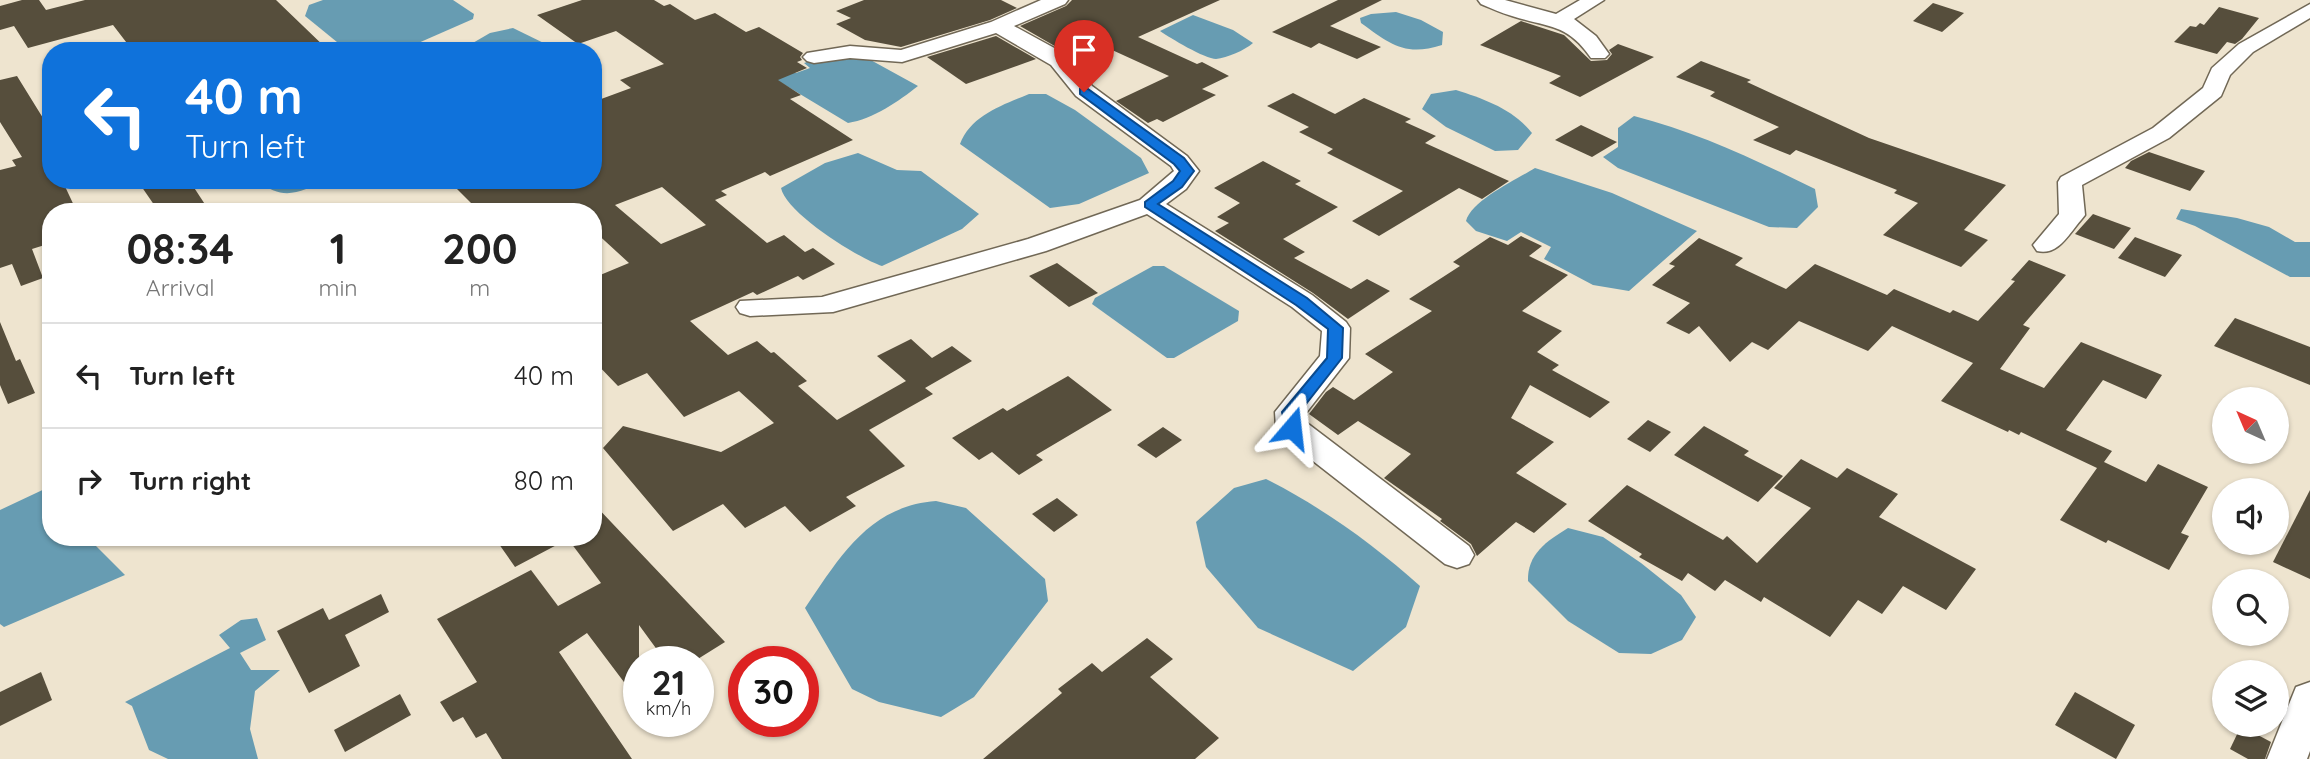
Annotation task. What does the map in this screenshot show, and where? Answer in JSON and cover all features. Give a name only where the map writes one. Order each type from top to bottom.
[{"type":"street","points":[[814,57],[850,52],[902,56],[998,26],[1058,0]]},
{"type":"street","points":[[1488,0],[1518,12],[1564,22],[1587,38],[1598,54]]},
{"type":"street","points":[[1564,22],[1564,17],[1594,0]]},
{"type":"street","points":[[2046,245],[2072,215],[2070,182],[2161,133],[2213,91],[2220,73],[2246,48],[2310,10]]},
{"type":"street","points":[[750,307],[823,306],[1037,245],[1149,205],[1178,184],[1187,171],[1179,161],[1084,92],[1059,60],[998,26]]},
{"type":"street","points":[[1149,205],[1302,301],[1336,328],[1334,358],[1290,412],[1292,428],[1457,555]]},
{"type":"street","points":[[2287,759],[2310,698]]},
{"type":"water","points":[[323,0],[453,0],[474,14],[473,19],[421,42],[337,42],[305,16],[309,5]]},
{"type":"water","points":[[1396,12],[1421,20],[1443,32],[1442,45],[1418,50],[1408,49],[1390,42],[1361,23],[1360,18],[1371,14]]},
{"type":"water","points":[[1193,15],[1233,30],[1253,43],[1236,53],[1216,59],[1196,52],[1160,31]]},
{"type":"water","points":[[513,28],[542,42],[474,42],[490,33]]},
{"type":"water","points":[[822,57],[867,58],[918,86],[876,113],[848,123],[775,79],[788,69],[796,73],[810,68],[804,63]]},
{"type":"water","points":[[1456,90],[1507,111],[1532,133],[1518,150],[1495,151],[1446,127],[1422,109],[1431,94]]},
{"type":"water","points":[[1029,94],[1046,94],[1075,110],[1141,158],[1149,173],[1079,204],[1050,208],[960,144],[965,134],[980,118]]},
{"type":"water","points":[[1634,116],[1703,138],[1815,189],[1818,207],[1797,228],[1769,227],[1618,168],[1603,157],[1618,147],[1618,128]]},
{"type":"water","points":[[858,153],[897,170],[921,171],[979,214],[962,229],[882,266],[871,261],[809,222],[786,198],[781,188],[825,163]]},
{"type":"water","points":[[1535,168],[1612,193],[1697,231],[1629,291],[1593,285],[1544,259],[1551,247],[1521,232],[1507,241],[1476,231],[1466,221],[1485,198]]},
{"type":"water","points":[[272,189],[305,189],[292,193]]},
{"type":"water","points":[[2181,209],[2237,218],[2269,227],[2295,242],[2310,242],[2310,277],[2290,277],[2195,226],[2176,219]]},
{"type":"water","points":[[1153,266],[1164,266],[1239,311],[1238,321],[1174,358],[1167,358],[1092,304],[1095,298]]},
{"type":"water","points":[[1266,479],[1347,528],[1420,586],[1406,627],[1353,671],[1258,628],[1206,567],[1196,522],[1234,488]]},
{"type":"water","points":[[42,490],[42,546],[96,546],[125,575],[4,627],[0,624],[0,510]]},
{"type":"water","points":[[936,501],[966,508],[1045,579],[1048,601],[974,697],[941,717],[879,702],[852,689],[805,608],[858,537],[892,513],[913,505]]},
{"type":"water","points":[[1568,528],[1603,537],[1681,595],[1696,617],[1682,640],[1651,654],[1619,653],[1568,621],[1528,581],[1531,563],[1540,549]]},
{"type":"water","points":[[257,618],[266,640],[240,653],[251,670],[280,670],[255,691],[250,729],[258,759],[168,759],[149,750],[132,706],[125,702],[230,648],[219,635],[241,620]]},
{"type":"building","points":[[22,0],[39,0],[46,10],[85,0],[276,0],[320,42],[126,42],[113,25],[42,42],[28,48],[14,26],[0,30],[0,6]]},
{"type":"building","points":[[582,0],[654,0],[664,6],[670,4],[695,20],[715,13],[746,32],[759,27],[803,53],[800,57],[802,60],[797,62],[807,68],[778,80],[801,95],[790,99],[853,140],[770,176],[765,172],[721,191],[727,195],[715,200],[767,243],[784,235],[805,252],[813,248],[835,264],[803,280],[798,276],[757,295],[753,292],[690,321],[728,355],[757,341],[807,381],[798,386],[837,420],[906,381],[877,356],[911,339],[932,358],[952,346],[972,361],[925,388],[933,394],[869,430],[905,466],[846,497],[856,506],[810,532],[785,506],[745,528],[723,504],[673,531],[603,448],[623,426],[721,452],[774,423],[739,391],[684,417],[647,373],[618,386],[602,369],[602,274],[629,263],[602,238],[602,203],[471,203],[457,189],[602,189],[602,99],[631,88],[620,80],[664,64],[616,31],[584,42],[575,42],[537,15]],"holes":[[[662,187],[706,225],[661,244],[615,205]]]},
{"type":"building","points":[[864,0],[1001,0],[1017,8],[990,20],[901,47],[865,40],[836,24],[851,18],[836,11]]},
{"type":"building","points":[[1072,0],[1220,0],[1138,37],[1197,64],[1202,62],[1229,76],[1202,89],[1216,95],[1163,122],[1157,119],[1148,123],[1116,101],[1169,76],[1099,44],[1072,56],[1020,26],[1066,6]]},
{"type":"building","points":[[1338,0],[1382,0],[1330,26],[1381,47],[1357,59],[1319,43],[1311,48],[1272,32]]},
{"type":"building","points":[[1933,3],[1964,13],[1942,32],[1913,21]]},
{"type":"building","points":[[2219,7],[2259,18],[2242,39],[2235,44],[2227,42],[2217,54],[2174,42],[2190,26],[2196,27],[2200,23],[2204,25]]},
{"type":"building","points":[[1521,21],[1564,35],[1591,61],[1607,60],[1612,54],[1609,50],[1618,44],[1654,57],[1580,97],[1549,83],[1561,76],[1480,45]]},
{"type":"building","points":[[996,36],[1036,59],[966,84],[927,57]]},
{"type":"building","points":[[1701,61],[1751,80],[1747,82],[1869,138],[2006,185],[1964,230],[1988,240],[1961,267],[1883,235],[1918,203],[1894,193],[1897,190],[1796,150],[1790,155],[1753,140],[1779,127],[1710,96],[1715,92],[1676,77]]},
{"type":"building","points":[[17,76],[42,116],[42,189],[66,189],[73,203],[42,203],[42,246],[32,249],[42,278],[21,286],[12,264],[0,268],[0,170],[16,166],[12,160],[22,157],[0,122],[0,80]]},
{"type":"building","points":[[1293,93],[1335,114],[1364,98],[1411,119],[1405,122],[1436,136],[1425,143],[1509,181],[1482,199],[1459,188],[1379,236],[1352,221],[1403,191],[1327,153],[1333,149],[1299,132],[1309,127],[1267,106]]},
{"type":"building","points":[[1581,125],[1617,142],[1592,157],[1555,140]]},
{"type":"building","points":[[2149,152],[2205,171],[2190,191],[2125,168],[2131,161]]},
{"type":"building","points":[[1263,161],[1301,181],[1295,184],[1338,207],[1283,239],[1305,252],[1294,258],[1351,289],[1367,279],[1390,291],[1348,319],[1313,293],[1215,231],[1229,223],[1217,217],[1240,203],[1214,188]]},
{"type":"building","points":[[143,189],[195,189],[204,203],[153,203]]},
{"type":"building","points":[[2093,214],[2131,228],[2114,249],[2075,234]]},
{"type":"building","points":[[1521,236],[1542,246],[1529,256],[1568,275],[1522,311],[1562,331],[1537,352],[1559,365],[1552,370],[1610,402],[1590,418],[1530,385],[1511,418],[1554,442],[1516,473],[1567,504],[1534,533],[1516,522],[1477,556],[1471,544],[1440,521],[1442,519],[1384,478],[1411,454],[1358,421],[1338,435],[1309,414],[1333,387],[1354,400],[1393,372],[1365,354],[1432,311],[1409,299],[1460,266],[1453,262],[1490,237],[1508,245]]},
{"type":"building","points":[[2135,237],[2182,255],[2165,277],[2118,258]]},
{"type":"building","points":[[1699,238],[1743,258],[1735,265],[1786,289],[1815,264],[1887,295],[1894,289],[1950,313],[1953,310],[1978,321],[2015,281],[2011,280],[2029,260],[2066,275],[2023,325],[2030,328],[2000,369],[2044,388],[2081,342],[2162,375],[2146,399],[2103,380],[2066,430],[2112,451],[2104,462],[2146,482],[2158,464],[2208,487],[2181,533],[2189,536],[2169,570],[2060,520],[2097,468],[2021,432],[2019,435],[2009,430],[2008,432],[1941,401],[1973,363],[1892,326],[1868,351],[1799,321],[1768,350],[1752,342],[1730,362],[1699,326],[1689,334],[1666,323],[1690,303],[1652,285],[1675,266],[1669,264]]},
{"type":"building","points":[[1057,263],[1098,293],[1069,307],[1029,276]]},
{"type":"building","points":[[2235,318],[2310,347],[2310,385],[2214,346]]},
{"type":"building","points":[[0,322],[16,361],[20,359],[35,393],[8,404],[0,385]]},
{"type":"building","points":[[1068,376],[1112,410],[1036,455],[1043,460],[1019,475],[992,452],[979,460],[952,438],[1003,408],[1007,411]]},
{"type":"building","points":[[1648,420],[1671,432],[1650,452],[1627,439]]},
{"type":"building","points":[[1704,426],[1749,451],[1744,455],[1783,476],[1758,502],[1674,455]]},
{"type":"building","points":[[1163,427],[1182,440],[1156,458],[1137,445]]},
{"type":"building","points":[[1801,459],[1837,478],[1847,468],[1898,494],[1879,517],[1976,569],[1946,610],[1903,586],[1882,614],[1858,600],[1830,637],[1764,597],[1761,602],[1725,580],[1715,591],[1688,573],[1682,581],[1639,557],[1642,554],[1588,521],[1627,485],[1723,540],[1727,536],[1757,563],[1811,508],[1774,488]]},
{"type":"building","points":[[2310,490],[2310,579],[2273,562],[2277,555],[2289,555],[2289,531]]},
{"type":"building","points":[[1057,498],[1078,515],[1054,532],[1032,514]]},
{"type":"building","points":[[602,512],[725,642],[714,649],[714,646],[654,646],[639,625],[639,646],[623,646],[623,681],[587,633],[559,652],[632,759],[502,759],[486,733],[476,738],[463,717],[453,722],[440,702],[477,682],[437,619],[531,570],[558,606],[601,583],[573,546],[602,546]]},
{"type":"building","points":[[500,546],[555,546],[515,567]]},
{"type":"building","points":[[381,594],[389,612],[345,635],[360,666],[309,693],[277,631],[323,608],[329,620]]},
{"type":"building","points":[[1147,638],[1173,659],[1150,677],[1219,738],[1195,759],[983,759],[1062,693],[1058,689],[1092,663],[1102,672]]},
{"type":"building","points":[[41,672],[52,700],[0,726],[0,692]]},
{"type":"building","points":[[2075,692],[2135,725],[2116,759],[2055,725]]},
{"type":"building","points":[[400,694],[411,715],[345,752],[334,730]]},
{"type":"building","points":[[2236,737],[2262,737],[2271,742],[2265,759],[2248,759],[2230,749]]},
{"type":"route","points":[[1084,92],[1179,161],[1187,171],[1178,184],[1149,205],[1302,301],[1336,328],[1334,358],[1290,412],[1292,428]]}]
